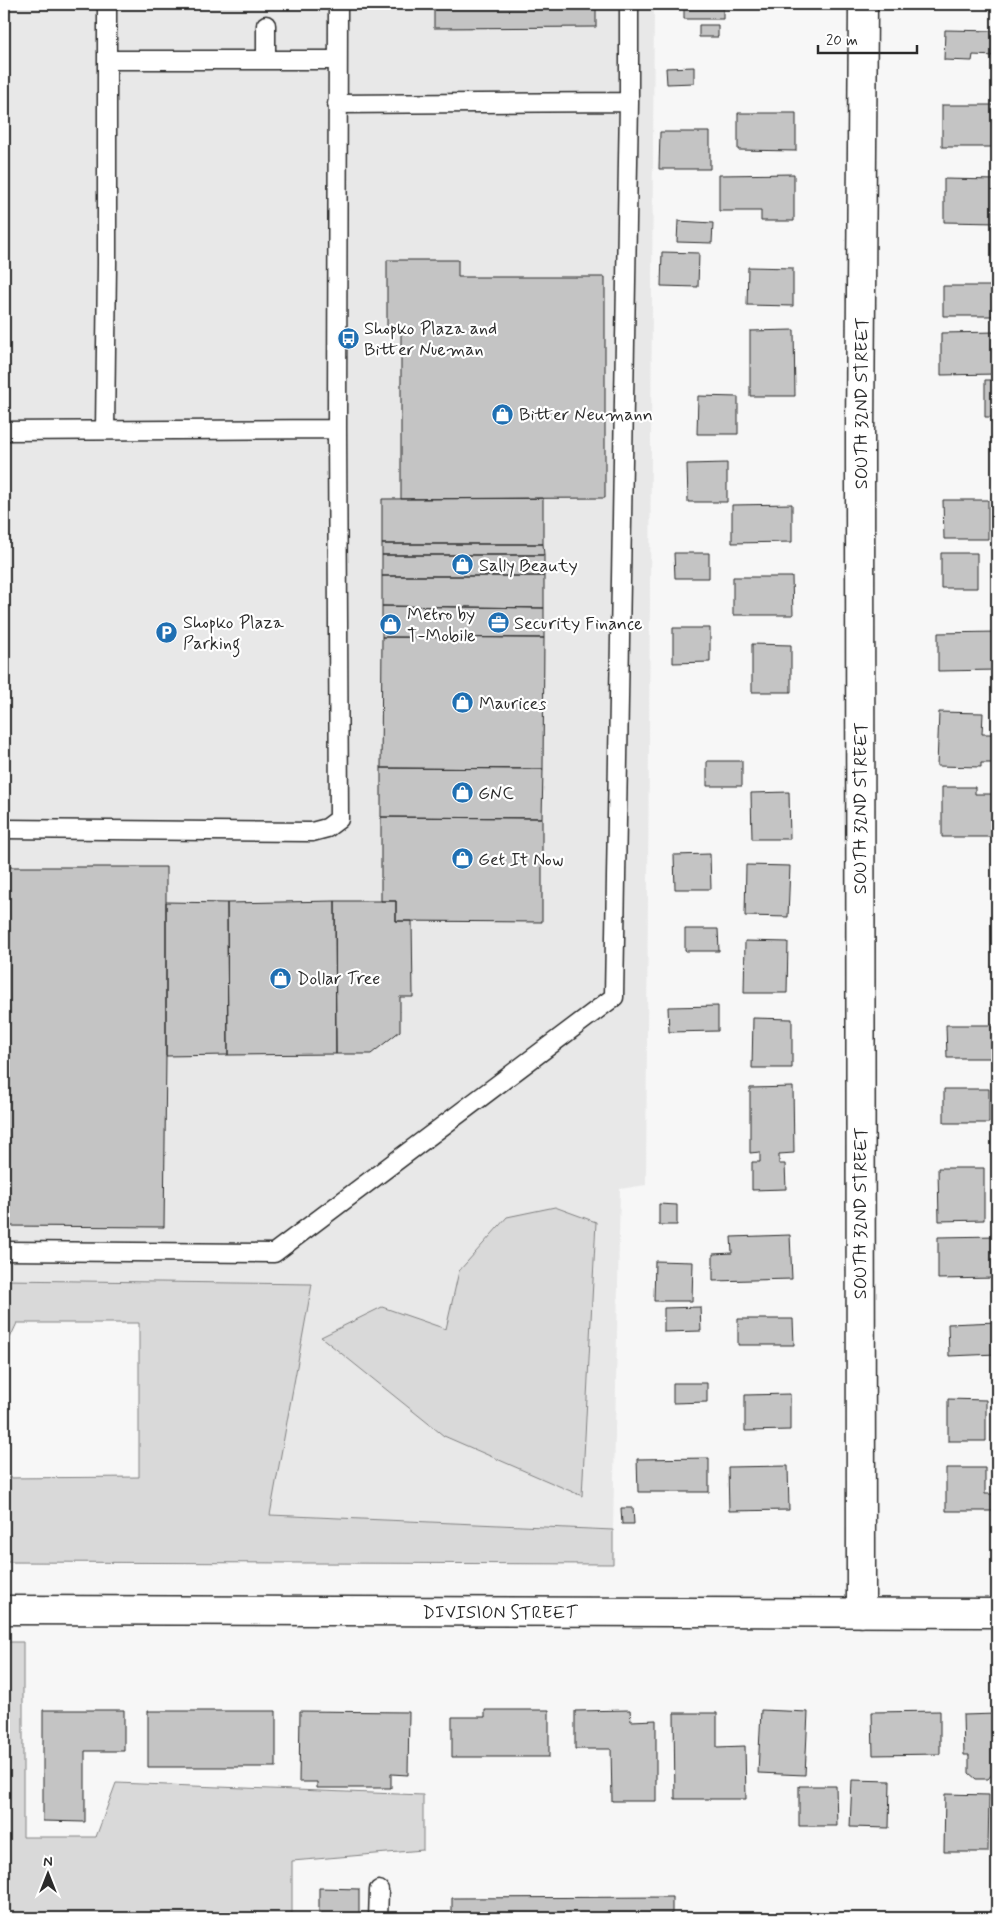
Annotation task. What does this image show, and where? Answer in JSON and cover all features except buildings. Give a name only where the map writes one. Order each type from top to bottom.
[{"type":"street","name":"SOUTH 32ND STREET","points":[[862,1613],[860,435],[863,4]]},
{"type":"street","name":"DIVISION STREET","points":[[4,1610],[997,1613]]},
{"type":"lane","points":[[105,430],[108,4]]},
{"type":"lane","points":[[4,829],[312,832],[327,828],[338,820],[336,429],[338,4]]},
{"type":"lane","points":[[4,1251],[274,1253],[614,997],[629,4]]},
{"type":"lane","points":[[266,25],[266,60]]},
{"type":"lane","points":[[107,60],[337,60]]},
{"type":"lane","points":[[337,104],[629,102]]},
{"type":"lane","points":[[4,431],[336,429]]},
{"type":"lane","points":[[378,1918],[379,1890]]},
{"type":"shaded area","points":[[4,4],[654,4],[646,1185],[620,1189],[613,1530],[269,1515],[312,1284],[4,1280]]},
{"type":"shaded area","points":[[555,1207],[596,1222],[582,1496],[444,1436],[321,1337],[382,1307],[446,1329],[459,1271],[507,1217]]},
{"type":"shaded area","points":[[4,1280],[312,1284],[270,1515],[613,1530],[613,1564],[4,1562],[4,1478],[139,1477],[139,1323],[17,1323],[4,1351]]},
{"type":"shaded area","points":[[4,1642],[23,1642],[23,1837],[96,1837],[116,1783],[423,1795],[423,1850],[292,1861],[292,1918],[4,1918]]},
{"type":"place","name":"Shopko Plaza and Bitter Nueman","points":[[348,338]]},
{"type":"place","name":"Bitter Neumann","points":[[503,414]]},
{"type":"place","name":"Sally Beauty","points":[[463,565]]},
{"type":"place","name":"Security Finance","points":[[498,623]]},
{"type":"place","name":"Metro by T-Mobile","points":[[391,624]]},
{"type":"place","name":"Shopko Plaza Parking","points":[[167,632]]},
{"type":"place","name":"Maurices","points":[[463,703]]},
{"type":"place","name":"GNC","points":[[462,793]]},
{"type":"place","name":"Get It Now","points":[[462,859]]},
{"type":"place","name":"Dollar Tree","points":[[281,978]]}]
